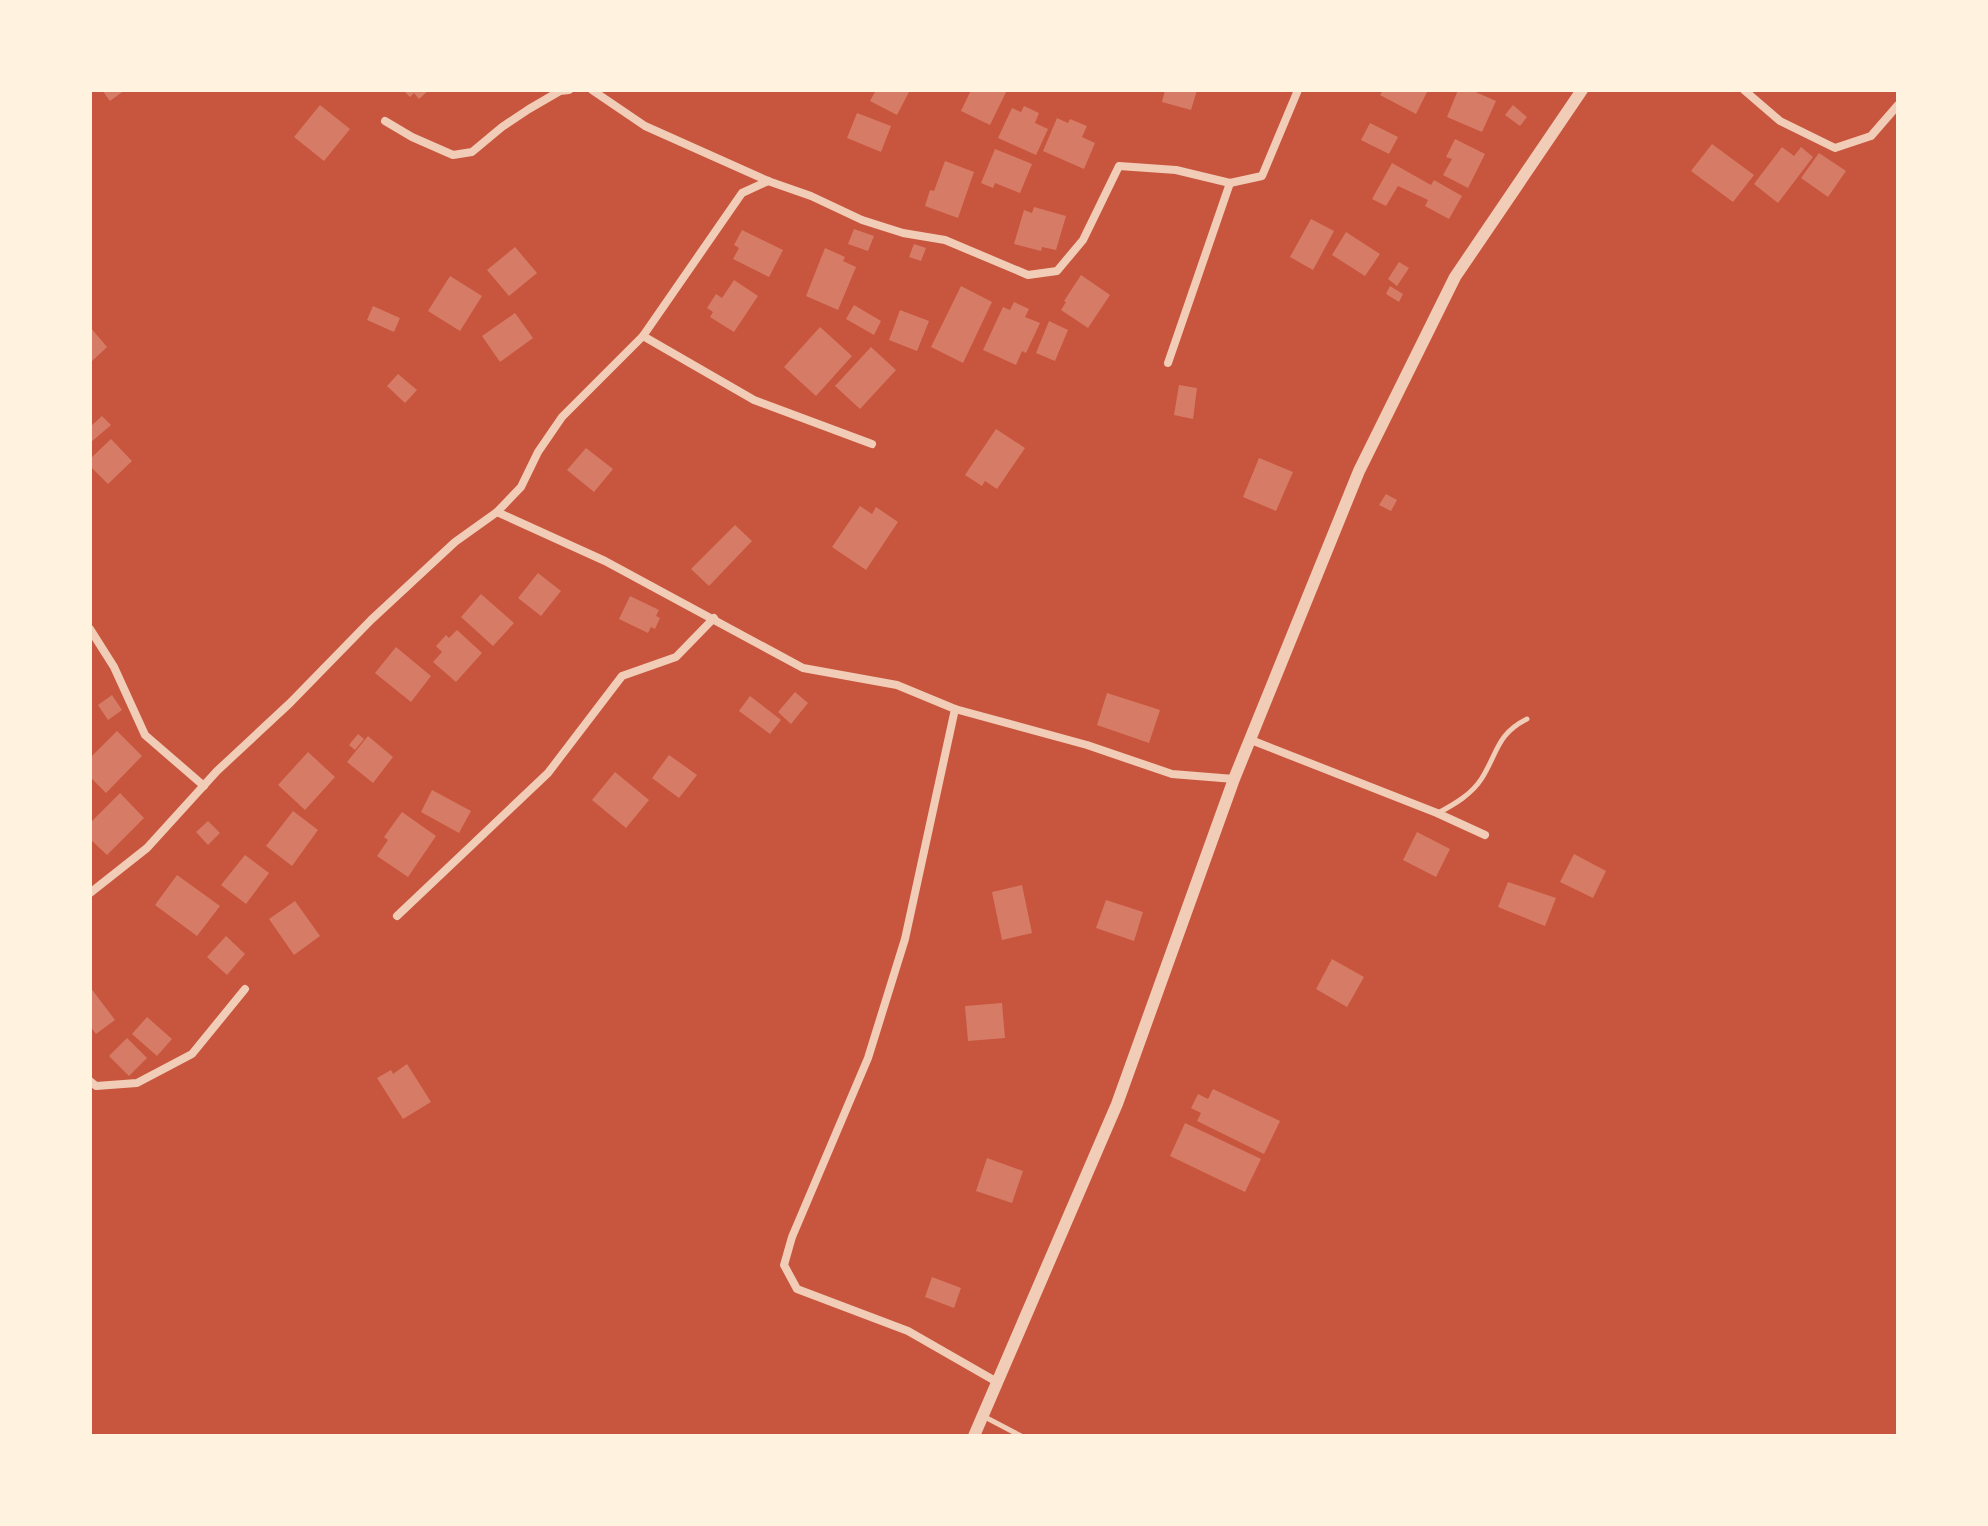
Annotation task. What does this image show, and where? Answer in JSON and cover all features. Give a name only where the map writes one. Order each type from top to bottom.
[{"type":"street","points":[[385,121],[453,155],[472,152],[529,109],[560,91],[569,90]]},
{"type":"street","points":[[592,90],[645,126],[768,181],[811,196],[862,220],[903,233],[945,240],[1028,275],[1057,271],[1074,251],[1083,240],[1119,166],[1176,170],[1230,183],[1262,176],[1298,90]]},
{"type":"street","points":[[974,1436],[1117,1104],[1234,779],[1359,471],[1455,277],[1582,90]]},
{"type":"street","points":[[1744,90],[1780,121],[1835,148],[1871,136],[1898,105]]},
{"type":"street","points":[[90,893],[147,848],[204,786],[371,620],[455,542],[497,512],[521,487],[538,452],[562,417],[643,336],[669,294],[742,193],[768,181]]},
{"type":"street","points":[[1168,363],[1230,183]]},
{"type":"street","points":[[643,336],[754,400],[872,444]]},
{"type":"street","points":[[497,512],[605,561],[803,668],[897,685],[955,709],[1087,745],[1172,774],[1234,779]]},
{"type":"street","points":[[397,916],[548,773],[622,676],[676,657],[714,618]]},
{"type":"street","points":[[90,629],[114,667],[145,735],[204,786]]},
{"type":"street","points":[[955,709],[905,939],[868,1058],[792,1237],[784,1265],[797,1289],[908,1331],[997,1382]]},
{"type":"street","points":[[1251,740],[1485,835]]},
{"type":"street","points":[[90,1081],[96,1086],[137,1083],[192,1054],[245,989]]},
{"type":"lane","points":[[1437,813],[1461,801],[1481,780],[1510,727],[1527,719]]},
{"type":"lane","points":[[983,1416],[1021,1436]]},
{"type":"building","points":[[102,90],[125,90],[110,101]]},
{"type":"building","points":[[403,90],[429,90],[419,99],[414,93],[410,97]]},
{"type":"building","points":[[876,90],[910,90],[897,115],[870,101]]},
{"type":"building","points":[[971,90],[1007,90],[990,125],[961,111]]},
{"type":"building","points":[[1165,90],[1197,90],[1191,110],[1162,102]]},
{"type":"building","points":[[1383,90],[1428,90],[1416,114],[1380,95]]},
{"type":"building","points":[[1458,90],[1471,90],[1496,101],[1482,132],[1447,117]]},
{"type":"building","points":[[320,105],[350,129],[324,161],[294,137]]},
{"type":"building","points":[[1513,105],[1527,117],[1520,126],[1505,115]]},
{"type":"building","points":[[1024,106],[1039,113],[1035,123],[1048,129],[1036,155],[998,138],[1012,108],[1021,112]]},
{"type":"building","points":[[857,113],[891,126],[881,152],[847,138]]},
{"type":"building","points":[[1057,118],[1087,126],[1082,137],[1095,143],[1084,169],[1043,151]]},
{"type":"building","points":[[1370,123],[1398,137],[1389,154],[1361,140]]},
{"type":"building","points":[[1455,139],[1485,154],[1468,188],[1443,175],[1452,159],[1446,157]]},
{"type":"building","points":[[1712,144],[1754,175],[1733,202],[1691,171]]},
{"type":"building","points":[[1782,147],[1794,156],[1801,147],[1813,157],[1778,203],[1754,184]]},
{"type":"building","points":[[995,149],[1032,164],[1020,193],[995,183],[993,188],[981,183]]},
{"type":"building","points":[[1819,153],[1846,171],[1828,197],[1801,178]]},
{"type":"building","points":[[945,161],[974,172],[958,218],[925,206]]},
{"type":"building","points":[[1392,163],[1431,185],[1434,180],[1462,196],[1449,219],[1425,206],[1428,200],[1398,186],[1386,206],[1372,199]]},
{"type":"building","points":[[1034,207],[1066,216],[1056,250],[1042,247],[1041,251],[1014,244],[1024,210],[1032,213]]},
{"type":"building","points":[[1311,219],[1334,231],[1313,270],[1290,257]]},
{"type":"building","points":[[854,229],[874,236],[868,251],[848,244]]},
{"type":"building","points":[[742,230],[783,250],[769,277],[733,259],[739,248],[734,245]]},
{"type":"building","points":[[1346,232],[1380,254],[1365,276],[1332,255]]},
{"type":"building","points":[[914,244],[926,248],[921,261],[909,257]]},
{"type":"building","points":[[515,247],[537,273],[509,296],[487,270]]},
{"type":"building","points":[[825,248],[845,257],[843,261],[856,267],[838,310],[806,296]]},
{"type":"building","points":[[1399,262],[1409,268],[1397,286],[1388,279]]},
{"type":"building","points":[[1081,275],[1110,295],[1088,328],[1061,310]]},
{"type":"building","points":[[450,276],[482,296],[460,331],[428,311]]},
{"type":"building","points":[[734,280],[758,296],[734,332],[710,317],[713,312],[707,308],[716,294],[722,298]]},
{"type":"building","points":[[961,286],[992,302],[963,363],[931,347]]},
{"type":"building","points":[[1390,286],[1403,294],[1399,302],[1386,294]]},
{"type":"building","points":[[1014,302],[1029,309],[1025,317],[1040,323],[1026,353],[1022,351],[1016,365],[983,350],[1003,307],[1010,310]]},
{"type":"building","points":[[854,305],[881,321],[874,335],[846,319]]},
{"type":"building","points":[[373,306],[400,318],[394,332],[367,320]]},
{"type":"building","points":[[900,310],[929,321],[917,351],[889,340]]},
{"type":"building","points":[[515,313],[533,338],[500,362],[482,336]]},
{"type":"building","points":[[1049,321],[1068,330],[1055,361],[1036,353]]},
{"type":"building","points":[[90,327],[107,347],[90,363]]},
{"type":"building","points":[[820,327],[852,356],[816,396],[784,367]]},
{"type":"building","points":[[871,347],[896,370],[860,409],[835,386]]},
{"type":"building","points":[[398,374],[417,390],[405,403],[387,386]]},
{"type":"building","points":[[1179,385],[1197,388],[1193,419],[1174,415]]},
{"type":"building","points":[[102,416],[111,425],[90,443],[90,427]]},
{"type":"building","points":[[996,429],[1025,448],[997,489],[985,481],[982,486],[965,475]]},
{"type":"building","points":[[111,439],[132,461],[108,484],[90,466],[90,459]]},
{"type":"building","points":[[586,448],[613,469],[594,492],[567,470]]},
{"type":"building","points":[[1259,458],[1293,472],[1276,511],[1243,497]]},
{"type":"building","points":[[1386,494],[1397,500],[1391,511],[1379,505]]},
{"type":"building","points":[[860,506],[872,514],[876,507],[898,522],[866,570],[832,547]]},
{"type":"building","points":[[735,525],[752,541],[709,586],[691,569]]},
{"type":"building","points":[[538,573],[561,591],[541,616],[518,598]]},
{"type":"building","points":[[481,594],[514,623],[493,646],[461,617]]},
{"type":"building","points":[[630,596],[659,610],[656,616],[660,618],[655,629],[651,627],[648,633],[619,619]]},
{"type":"building","points":[[457,630],[482,653],[456,682],[433,662],[442,652],[436,646],[446,635],[449,638]]},
{"type":"building","points":[[396,647],[431,676],[411,702],[375,673]]},
{"type":"building","points":[[795,692],[808,703],[791,724],[778,712]]},
{"type":"building","points":[[1107,693],[1160,710],[1149,743],[1097,725]]},
{"type":"building","points":[[112,695],[122,710],[108,720],[98,705]]},
{"type":"building","points":[[750,696],[781,720],[770,734],[739,711]]},
{"type":"building","points":[[117,731],[142,756],[106,793],[90,777],[90,758]]},
{"type":"building","points":[[358,734],[364,739],[355,750],[349,745]]},
{"type":"building","points":[[368,736],[393,757],[373,783],[347,762]]},
{"type":"building","points":[[308,752],[335,777],[305,810],[278,785]]},
{"type":"building","points":[[669,755],[697,775],[679,798],[652,778]]},
{"type":"building","points":[[615,772],[649,800],[626,828],[592,800]]},
{"type":"building","points":[[432,790],[471,811],[459,833],[421,812]]},
{"type":"building","points":[[120,793],[144,818],[107,855],[90,839],[90,823]]},
{"type":"building","points":[[293,811],[318,830],[292,866],[266,846]]},
{"type":"building","points":[[402,812],[436,836],[408,877],[377,856],[388,840],[384,837]]},
{"type":"building","points":[[208,821],[220,833],[208,845],[196,832]]},
{"type":"building","points":[[1417,832],[1450,849],[1436,877],[1403,860]]},
{"type":"building","points":[[1574,854],[1606,871],[1593,898],[1560,882]]},
{"type":"building","points":[[245,855],[269,873],[246,904],[221,885]]},
{"type":"building","points":[[177,875],[220,906],[197,936],[155,905]]},
{"type":"building","points":[[1508,882],[1556,898],[1545,926],[1498,907]]},
{"type":"building","points":[[1022,885],[1032,933],[1002,940],[992,892]]},
{"type":"building","points":[[1106,900],[1143,912],[1134,941],[1096,928]]},
{"type":"building","points":[[295,901],[320,936],[294,955],[269,919]]},
{"type":"building","points":[[226,936],[245,954],[227,975],[207,957]]},
{"type":"building","points":[[1332,959],[1364,977],[1347,1007],[1316,989]]},
{"type":"building","points":[[90,987],[115,1020],[96,1034],[90,1026]]},
{"type":"building","points":[[1002,1003],[1005,1038],[968,1041],[965,1006]]},
{"type":"building","points":[[147,1017],[172,1039],[157,1056],[132,1034]]},
{"type":"building","points":[[127,1038],[147,1058],[129,1076],[109,1056]]},
{"type":"building","points":[[407,1064],[431,1102],[403,1119],[377,1078],[391,1070],[393,1074]]},
{"type":"building","points":[[1213,1089],[1280,1121],[1264,1154],[1197,1121],[1201,1113],[1191,1108],[1198,1094],[1208,1099]]},
{"type":"building","points":[[1185,1123],[1261,1159],[1245,1192],[1170,1156]]},
{"type":"building","points":[[987,1158],[1023,1171],[1012,1203],[976,1191]]},
{"type":"building","points":[[932,1277],[961,1288],[954,1308],[925,1297]]}]
